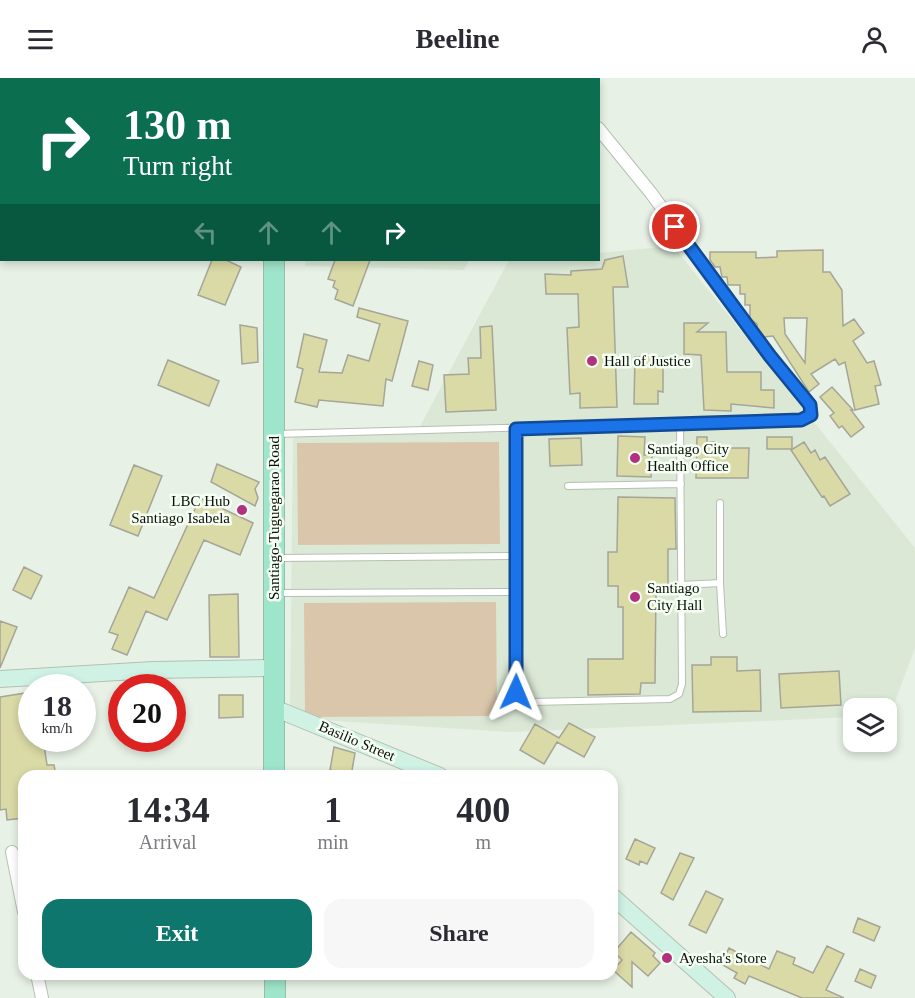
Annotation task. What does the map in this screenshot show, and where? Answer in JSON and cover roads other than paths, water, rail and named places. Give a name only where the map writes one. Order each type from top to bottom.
[{"type":"main road","name":"Santiago-Tuguegarao Road","points":[[274,261],[274,770]]},
{"type":"main road","points":[[275,980],[275,998]]},
{"type":"street","points":[[600,130],[651,194],[736,310]]},
{"type":"street","points":[[0,679],[153,670],[274,668]]},
{"type":"street","name":"Basilio Street","points":[[274,708],[425,770]]},
{"type":"street","points":[[12,852],[18,882]]},
{"type":"street","points":[[618,901],[727,998]]},
{"type":"street","points":[[38,980],[42,998]]},
{"type":"lane","points":[[275,434],[801,420],[811,415],[810,405],[736,310]]},
{"type":"lane","points":[[516,429],[516,692],[519,698],[532,702],[670,699],[680,694],[682,684],[680,423]]},
{"type":"lane","points":[[568,486],[681,484]]},
{"type":"lane","points":[[720,503],[720,583],[723,634]]},
{"type":"lane","points":[[274,558],[517,556]]},
{"type":"lane","points":[[681,585],[720,583]]},
{"type":"lane","points":[[273,593],[517,592]]},
{"type":"place","name":"Hall of Justice","points":[[592,361]]},
{"type":"place","name":"Santiago City Health Office","points":[[635,458]]},
{"type":"place","name":"LBC Hub Santiago Isabela","points":[[242,510]]},
{"type":"place","name":"Santiago City Hall","points":[[635,597]]},
{"type":"place","name":"Ayesha's Store","points":[[667,958]]}]
